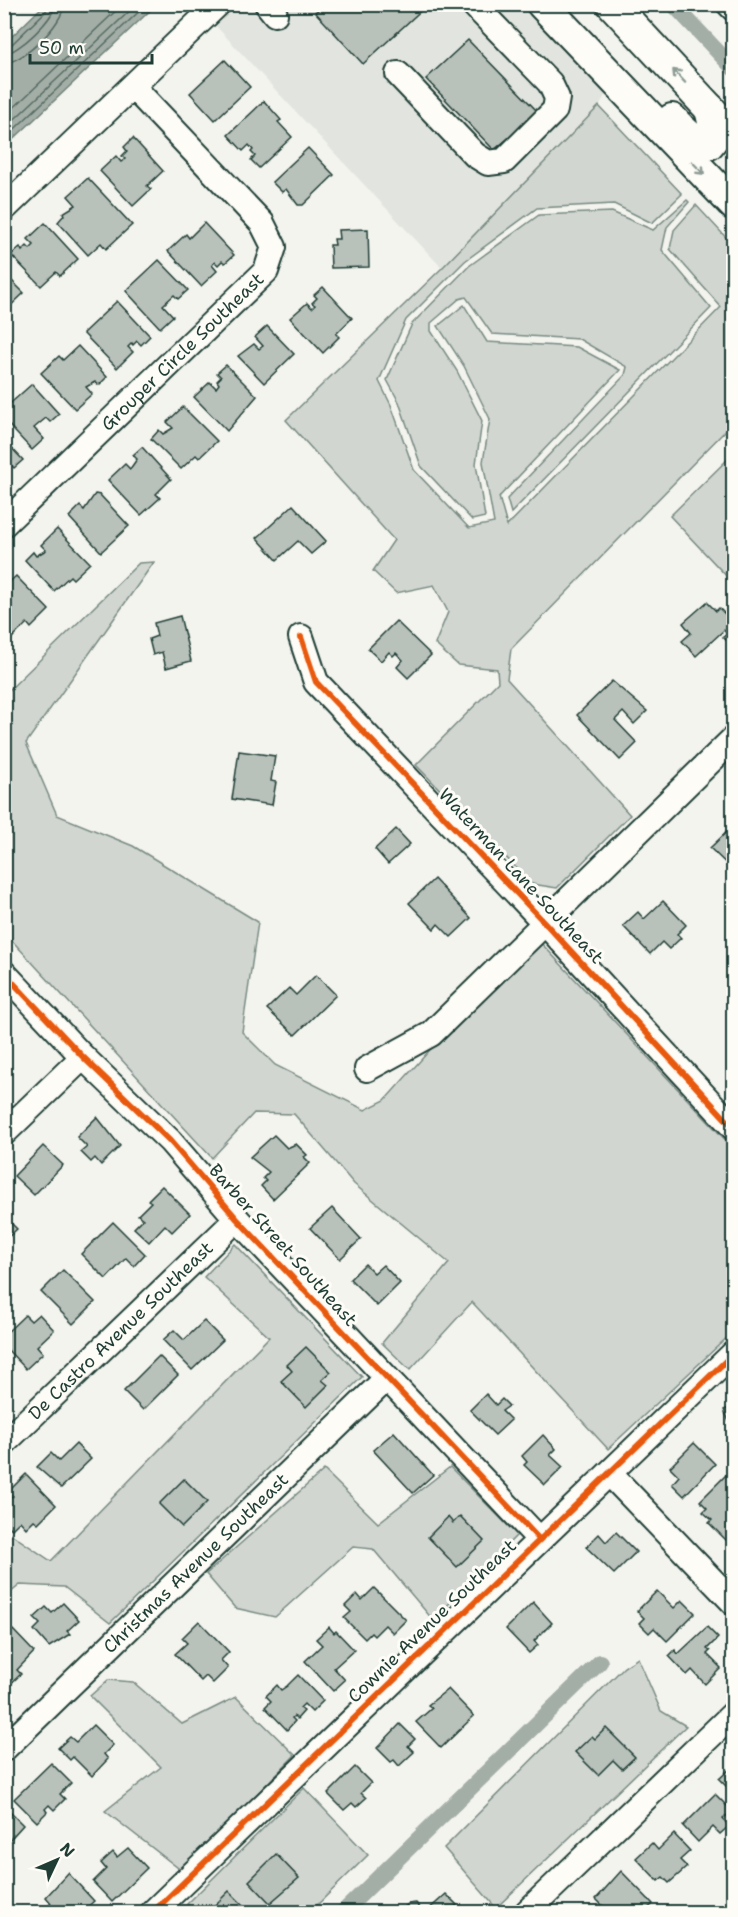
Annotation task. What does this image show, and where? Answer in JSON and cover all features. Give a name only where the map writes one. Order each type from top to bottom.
[{"type":"main road","points":[[612,4],[734,134]]},
{"type":"main road","points":[[551,14],[601,44],[686,134],[700,143],[709,144],[716,135],[710,109]]},
{"type":"main road","points":[[551,14],[734,205]]},
{"type":"street","points":[[4,209],[134,87],[218,4]]},
{"type":"street","points":[[398,74],[475,155],[488,164],[504,161],[555,110],[557,98],[550,84],[473,4]]},
{"type":"street","points":[[729,4],[734,9]]},
{"type":"street","name":"Grouper Circle Southeast","points":[[4,524],[266,271],[274,247],[262,223],[134,87]]},
{"type":"street","name":"Waterman Lane Southeast","points":[[301,637],[316,682],[545,923],[734,1128]]},
{"type":"street","points":[[367,1069],[430,1034],[734,738]]},
{"type":"street","name":"Barber Street Southeast","points":[[4,973],[83,1057],[170,1141],[237,1219],[539,1539]]},
{"type":"street","points":[[4,1133],[83,1057]]},
{"type":"street","name":"De Castro Avenue Southeast","points":[[4,1443],[237,1219]]},
{"type":"street","name":"Cownie Avenue Southeast","points":[[153,1912],[734,1353]]},
{"type":"street","name":"Christmas Avenue Southeast","points":[[4,1749],[386,1379]]},
{"type":"street","points":[[610,1474],[734,1603]]},
{"type":"street","points":[[527,1912],[734,1713]]},
{"type":"shaded area","points":[[232,5],[533,5],[611,86],[599,106],[442,268],[213,23]]},
{"type":"shaded area","points":[[599,106],[682,194],[652,223],[614,204],[537,208],[465,261],[406,320],[379,381],[391,405],[414,470],[469,528],[494,523],[483,462],[490,419],[464,366],[438,326],[464,305],[487,342],[577,347],[620,370],[499,497],[507,526],[721,307],[670,249],[674,230],[696,205],[733,245],[733,423],[511,649],[507,679],[630,815],[557,888],[532,884],[416,765],[498,682],[497,669],[458,665],[435,644],[448,612],[434,585],[396,593],[373,571],[394,540],[286,420],[442,268]]},
{"type":"shaded area","points":[[687,200],[689,202],[667,227],[662,250],[711,308],[511,513],[507,499],[625,375],[627,367],[579,339],[492,334],[466,297],[459,299],[431,323],[431,331],[457,371],[482,421],[476,464],[485,517],[472,520],[421,466],[399,402],[387,380],[412,324],[469,266],[539,215],[612,212],[653,230]]},
{"type":"shaded area","points":[[733,454],[733,583],[670,516]]},
{"type":"shaded area","points":[[154,562],[26,743],[57,815],[133,846],[258,922],[242,1032],[275,1065],[365,1110],[385,1100],[446,1032],[542,944],[733,1148],[733,1332],[608,1449],[472,1302],[410,1370],[382,1343],[449,1263],[354,1184],[294,1114],[254,1113],[212,1158],[5,933],[5,694],[139,563]]},
{"type":"shaded area","points":[[235,1244],[362,1377],[110,1623],[64,1587],[20,1585],[5,1597],[5,1530],[51,1561],[269,1337],[204,1277]]},
{"type":"shaded area","points":[[450,1467],[517,1535],[433,1620],[373,1549],[353,1547],[275,1617],[235,1608],[206,1574],[324,1470],[378,1523]]},
{"type":"shaded area","points":[[638,1658],[661,1711],[686,1726],[496,1908],[444,1848],[624,1667]]},
{"type":"shaded area","points":[[108,1680],[133,1682],[182,1724],[236,1697],[295,1755],[182,1871],[105,1811],[161,1767],[90,1696]]},
{"type":"shaded area","points":[[304,1788],[368,1855],[310,1912],[194,1912],[187,1904]]},
{"type":"water","points":[[44,5],[156,5],[5,147],[5,43]]},
{"type":"building","points":[[318,4],[428,4],[363,64],[315,12],[321,8]]},
{"type":"building","points":[[468,40],[539,113],[494,150],[426,79]]},
{"type":"building","points":[[225,60],[250,87],[215,120],[190,93]]},
{"type":"building","points":[[264,101],[281,120],[278,122],[292,137],[259,168],[251,160],[255,156],[249,145],[243,151],[228,135]]},
{"type":"building","points":[[133,138],[163,171],[147,186],[151,189],[133,206],[100,171],[116,156],[121,162],[125,159],[122,156],[127,151],[124,147]]},
{"type":"building","points":[[308,148],[334,175],[303,205],[298,205],[286,189],[282,192],[272,182]]},
{"type":"building","points":[[88,178],[132,225],[106,249],[101,243],[88,255],[58,222],[64,215],[63,213],[76,205],[68,196]]},
{"type":"building","points":[[45,223],[78,259],[60,276],[56,272],[41,286],[11,255],[20,247],[22,251],[27,246],[30,249],[34,245],[28,239]]},
{"type":"building","points":[[204,223],[234,255],[225,263],[222,261],[218,265],[215,262],[212,265],[217,271],[201,286],[168,251],[186,234],[189,238]]},
{"type":"building","points":[[368,229],[369,267],[331,268],[330,245],[335,245],[334,239],[339,239],[338,230]]},
{"type":"building","points":[[159,260],[188,290],[178,299],[174,295],[163,305],[173,316],[160,328],[126,291]]},
{"type":"building","points":[[4,273],[24,293],[4,312]]},
{"type":"building","points":[[323,287],[352,318],[336,334],[339,337],[323,353],[290,318],[307,303],[312,308],[315,305],[312,303],[317,298],[314,295]]},
{"type":"building","points":[[117,301],[150,336],[141,345],[137,341],[133,345],[132,343],[128,347],[133,352],[117,368],[83,333]]},
{"type":"building","points":[[267,326],[294,354],[264,383],[238,356],[254,344],[259,349],[263,346],[255,337]]},
{"type":"building","points":[[78,346],[107,377],[99,385],[95,382],[86,387],[92,394],[75,409],[41,373],[59,356],[63,360]]},
{"type":"building","points":[[226,365],[257,396],[227,431],[194,397],[210,382],[216,388],[219,384],[217,381],[221,377],[217,373]]},
{"type":"building","points":[[32,384],[59,414],[50,422],[46,418],[34,428],[44,439],[32,450],[4,420],[4,409]]},
{"type":"building","points":[[183,407],[217,441],[199,458],[196,455],[181,469],[151,439],[159,430],[163,434],[173,428],[167,422]]},
{"type":"building","points":[[4,440],[23,460],[14,468],[10,464],[6,468],[4,466]]},
{"type":"building","points":[[142,447],[171,479],[156,494],[160,498],[141,515],[108,480],[125,464],[130,469],[137,459],[133,455]]},
{"type":"building","points":[[95,494],[100,495],[129,526],[101,552],[69,517],[80,506],[84,510]]},
{"type":"building","points":[[293,505],[326,541],[311,554],[298,541],[277,560],[257,538]]},
{"type":"building","points":[[57,529],[90,563],[73,579],[70,576],[54,591],[25,560],[33,552],[36,556],[46,550],[41,545]]},
{"type":"building","points":[[16,576],[49,610],[31,628],[27,623],[11,639],[4,632],[4,587]]},
{"type":"building","points":[[707,602],[716,611],[719,608],[734,623],[734,648],[723,637],[727,634],[724,630],[696,656],[682,641],[691,633],[683,623]]},
{"type":"building","points":[[180,616],[191,661],[166,668],[162,652],[153,655],[149,639],[157,636],[154,623]]},
{"type":"building","points":[[396,621],[431,655],[408,678],[397,667],[403,660],[396,653],[393,656],[389,652],[381,661],[368,649]]},
{"type":"building","points":[[612,681],[647,711],[634,724],[623,712],[615,720],[637,743],[620,760],[577,715]]},
{"type":"building","points":[[239,751],[275,756],[271,781],[276,782],[272,805],[232,799]]},
{"type":"building","points":[[734,825],[734,871],[710,848]]},
{"type":"building","points":[[396,829],[410,844],[388,864],[375,849]]},
{"type":"building","points":[[434,879],[471,918],[451,937],[438,924],[434,929],[409,903]]},
{"type":"building","points":[[663,901],[686,925],[677,934],[681,938],[669,949],[662,942],[650,954],[623,926],[638,912],[644,919]]},
{"type":"building","points":[[316,975],[336,995],[295,1035],[267,1009],[289,988],[296,995]]},
{"type":"building","points":[[97,1117],[120,1146],[101,1165],[95,1158],[91,1162],[81,1152],[87,1147],[77,1137]]},
{"type":"building","points":[[274,1135],[287,1148],[296,1144],[307,1155],[304,1157],[310,1163],[273,1199],[261,1186],[266,1181],[263,1178],[269,1172],[250,1157]]},
{"type":"building","points":[[43,1146],[63,1165],[34,1195],[14,1176]]},
{"type":"building","points":[[162,1186],[190,1214],[172,1232],[165,1225],[149,1242],[134,1228],[143,1219],[138,1215],[151,1202],[148,1200]]},
{"type":"building","points":[[332,1208],[361,1239],[340,1259],[310,1228]]},
{"type":"building","points":[[4,1216],[17,1229],[4,1241]]},
{"type":"building","points":[[113,1222],[145,1254],[134,1266],[126,1258],[106,1279],[81,1254]]},
{"type":"building","points":[[365,1264],[374,1273],[383,1265],[400,1283],[377,1306],[350,1279]]},
{"type":"building","points":[[63,1270],[95,1302],[73,1324],[41,1292]]},
{"type":"building","points":[[39,1314],[54,1330],[37,1346],[43,1353],[26,1369],[4,1346],[4,1335],[25,1315],[31,1321]]},
{"type":"building","points":[[204,1321],[223,1340],[192,1370],[163,1340],[174,1330],[184,1340]]},
{"type":"building","points":[[306,1347],[331,1372],[322,1380],[328,1385],[306,1407],[281,1381],[292,1371],[287,1365]]},
{"type":"building","points":[[159,1356],[178,1375],[143,1410],[124,1391]]},
{"type":"building","points":[[486,1394],[496,1405],[502,1399],[509,1406],[502,1411],[511,1420],[495,1435],[470,1410]]},
{"type":"building","points":[[734,1406],[734,1425],[731,1426],[724,1410]]},
{"type":"building","points":[[394,1432],[433,1475],[413,1493],[373,1450]]},
{"type":"building","points":[[543,1435],[556,1449],[550,1455],[563,1467],[545,1485],[524,1465],[527,1462],[522,1456]]},
{"type":"building","points":[[694,1443],[715,1464],[684,1496],[672,1484],[679,1476],[670,1467]]},
{"type":"building","points":[[76,1444],[91,1459],[61,1488],[37,1467],[51,1453],[59,1461]]},
{"type":"building","points":[[26,1474],[56,1505],[38,1523],[34,1520],[26,1528],[20,1521],[12,1529],[4,1522],[4,1504],[13,1496],[8,1492]]},
{"type":"building","points":[[726,1475],[734,1482],[734,1532],[726,1540],[709,1523],[712,1520],[703,1512],[707,1508],[700,1501]]},
{"type":"building","points":[[184,1479],[207,1502],[182,1527],[159,1504]]},
{"type":"building","points":[[460,1516],[484,1541],[457,1567],[428,1537],[448,1517],[453,1523]]},
{"type":"building","points":[[616,1532],[636,1552],[614,1574],[586,1547],[599,1534],[606,1542]]},
{"type":"building","points":[[374,1588],[406,1620],[393,1633],[385,1625],[374,1636],[371,1633],[365,1639],[344,1618],[351,1612],[345,1606],[357,1594],[362,1600]]},
{"type":"building","points":[[657,1591],[674,1608],[682,1600],[695,1613],[667,1641],[654,1628],[649,1633],[639,1623],[644,1618],[637,1611]]},
{"type":"building","points":[[533,1602],[552,1623],[534,1641],[538,1645],[529,1653],[506,1629]]},
{"type":"building","points":[[63,1603],[79,1620],[67,1631],[70,1634],[49,1647],[34,1630],[40,1624],[34,1618],[46,1607],[52,1613]]},
{"type":"building","points":[[199,1621],[229,1652],[221,1660],[228,1668],[213,1683],[206,1676],[201,1681],[175,1654],[187,1643],[182,1638]]},
{"type":"building","points":[[329,1627],[354,1650],[334,1668],[345,1680],[333,1691],[305,1661],[322,1645],[316,1639]]},
{"type":"building","points":[[707,1627],[718,1638],[707,1649],[710,1651],[707,1654],[721,1668],[705,1684],[692,1670],[687,1675],[669,1656],[675,1650],[678,1654]]},
{"type":"building","points":[[13,1630],[34,1652],[17,1670],[21,1674],[4,1690],[4,1638]]},
{"type":"building","points":[[298,1675],[323,1701],[312,1712],[304,1704],[300,1708],[304,1711],[297,1719],[294,1716],[292,1718],[295,1721],[287,1730],[265,1707],[271,1701],[266,1696],[277,1685],[281,1690]]},
{"type":"building","points":[[448,1689],[474,1716],[441,1748],[416,1722],[432,1708],[428,1705]]},
{"type":"building","points":[[400,1724],[415,1739],[408,1746],[414,1752],[399,1766],[394,1760],[391,1762],[377,1748]]},
{"type":"building","points":[[93,1725],[113,1745],[104,1754],[108,1759],[92,1776],[73,1757],[70,1760],[58,1748],[70,1737],[76,1742]]},
{"type":"building","points":[[606,1728],[635,1757],[622,1769],[613,1760],[598,1775],[575,1752],[592,1736],[595,1739]]},
{"type":"building","points":[[51,1763],[71,1783],[60,1794],[65,1799],[54,1810],[49,1805],[45,1809],[47,1812],[37,1822],[14,1799]]},
{"type":"building","points":[[355,1767],[371,1783],[361,1793],[366,1798],[356,1807],[352,1803],[344,1810],[328,1794]]},
{"type":"building","points":[[732,1767],[734,1768],[734,1794],[719,1779]]},
{"type":"building","points":[[715,1794],[732,1811],[723,1819],[729,1826],[720,1834],[713,1827],[698,1842],[683,1826]]},
{"type":"building","points":[[7,1809],[23,1825],[4,1846],[4,1812]]},
{"type":"building","points":[[674,1834],[690,1851],[680,1860],[687,1867],[669,1883],[663,1877],[658,1881],[636,1858],[652,1843],[658,1850]]},
{"type":"building","points":[[128,1848],[147,1868],[112,1902],[93,1882],[106,1869],[101,1863],[113,1852],[117,1857]]},
{"type":"building","points":[[276,1854],[299,1878],[270,1903],[249,1881]]},
{"type":"building","points":[[621,1871],[653,1904],[644,1912],[609,1912],[596,1899]]},
{"type":"building","points":[[68,1873],[94,1901],[82,1912],[43,1912],[51,1903],[46,1897]]},
{"type":"building","points":[[229,1891],[250,1912],[208,1912]]},
{"type":"building","points":[[446,1894],[457,1905],[453,1908],[457,1912],[426,1912]]},
{"type":"building","points":[[416,1903],[423,1912],[399,1912],[408,1904]]},
{"type":"waterway","points":[[673,4],[734,69]]},
{"type":"waterway","points":[[343,1912],[600,1662]]},
{"type":"cycle path","points":[[301,637],[316,682],[545,923],[734,1128]]},
{"type":"cycle path","points":[[4,973],[83,1057],[170,1141],[237,1219],[539,1539]]},
{"type":"cycle path","points":[[153,1912],[734,1353]]}]
